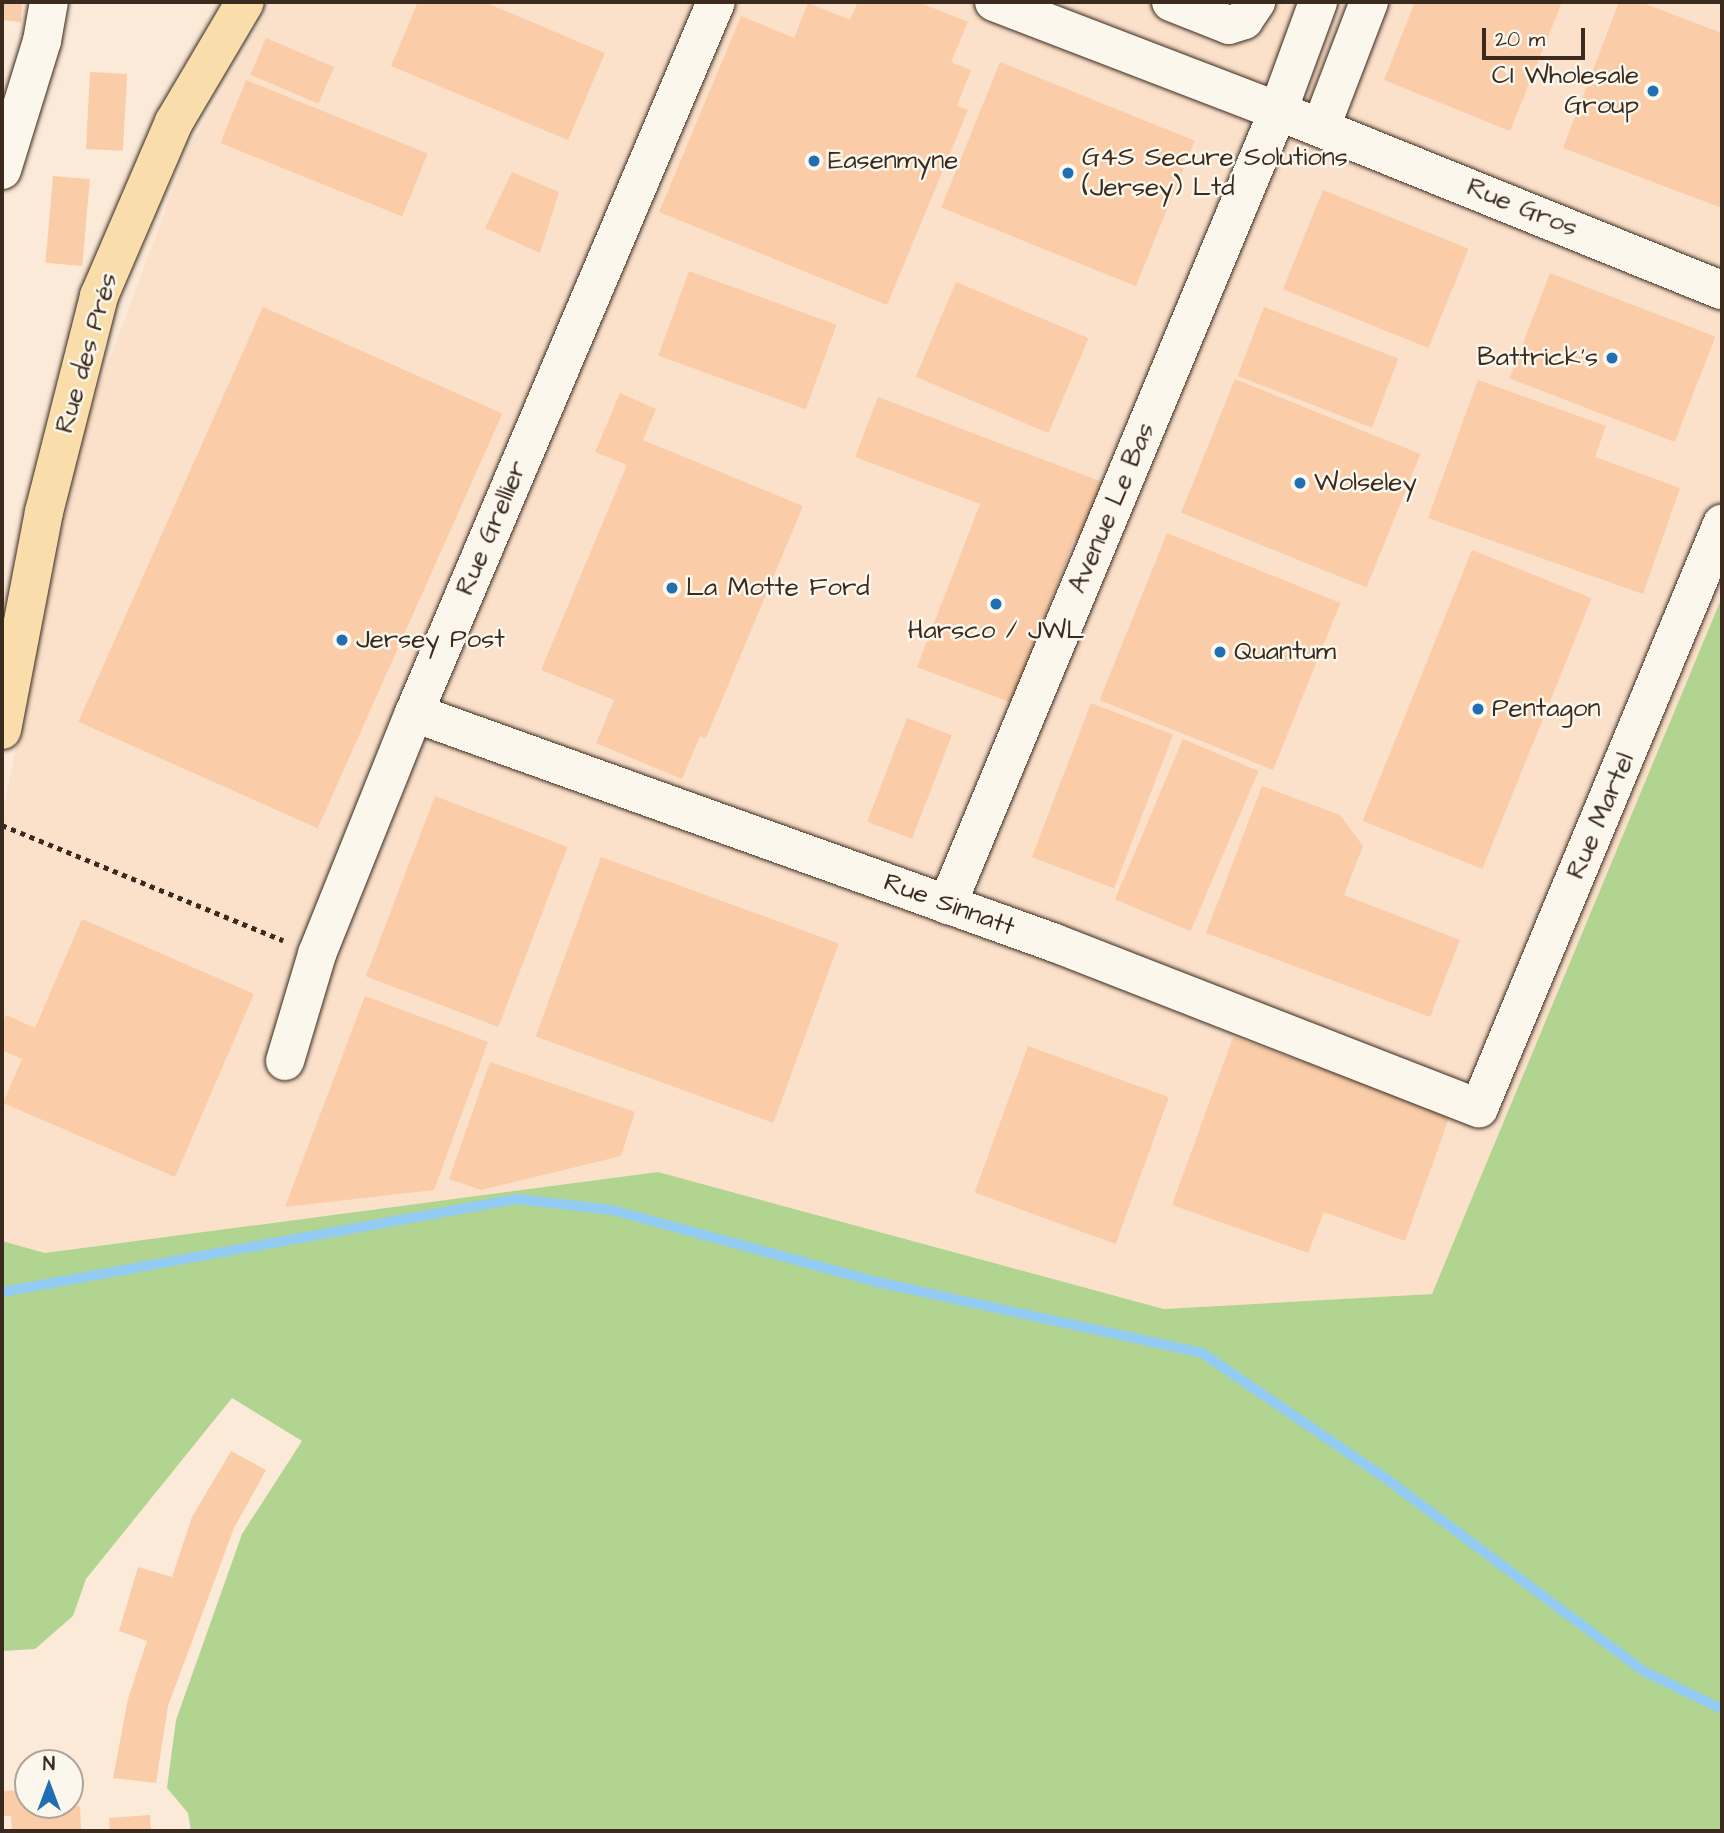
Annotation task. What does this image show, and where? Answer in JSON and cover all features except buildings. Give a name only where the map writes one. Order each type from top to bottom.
[{"type":"main road","name":"Rue des Prés","points":[[2,730],[7,676],[44,512],[99,296],[174,121],[245,2]]},
{"type":"street","points":[[2,170],[42,41],[49,2]]},
{"type":"street","name":"Rue Grellier","points":[[285,1061],[317,954],[414,713],[716,2]]},
{"type":"street","points":[[995,2],[1321,127],[1368,2]]},
{"type":"street","points":[[1171,2],[1229,25],[1244,20],[1256,2]]},
{"type":"street","name":"Avenue Le Bas","points":[[947,905],[1278,111],[1318,2]]},
{"type":"street","name":"Rue Gros","points":[[1321,127],[1722,290]]},
{"type":"street","name":"Rue Martel","points":[[1479,1108],[1722,524]]},
{"type":"street","name":"Rue Sinnatt","points":[[414,713],[1055,943],[1479,1108]]},
{"type":"path","points":[[2,825],[317,954]]},
{"type":"shaded area","points":[[273,2],[1722,2],[1722,597],[1432,1294],[1165,1309],[658,1172],[45,1253],[2,1241],[2,814],[84,428],[187,152]]},
{"type":"green space","points":[[1722,597],[1722,1831],[191,1831],[188,1813],[167,1788],[176,1720],[242,1534],[302,1441],[232,1398],[86,1579],[73,1616],[35,1649],[2,1651],[2,1241],[45,1253],[658,1172],[1164,1309],[1432,1294]]},
{"type":"waterway","points":[[2,1292],[516,1199],[612,1210],[877,1282],[1202,1353],[1388,1480],[1643,1671],[1722,1709]]},
{"type":"place","name":"CI Wholesale Group","points":[[1653,91]]},
{"type":"place","name":"Easenmyne","points":[[814,161]]},
{"type":"place","name":"G4S Secure Solutions (Jersey) Ltd","points":[[1068,173]]},
{"type":"place","name":"Battrick's","points":[[1612,358]]},
{"type":"place","name":"Wolseley","points":[[1300,483]]},
{"type":"place","name":"La Motte Ford","points":[[672,588]]},
{"type":"place","name":"Harsco / JWL","points":[[996,604]]},
{"type":"place","name":"Jersey Post","points":[[342,640]]},
{"type":"place","name":"Quantum","points":[[1220,652]]},
{"type":"place","name":"Pentagon","points":[[1478,709]]}]
